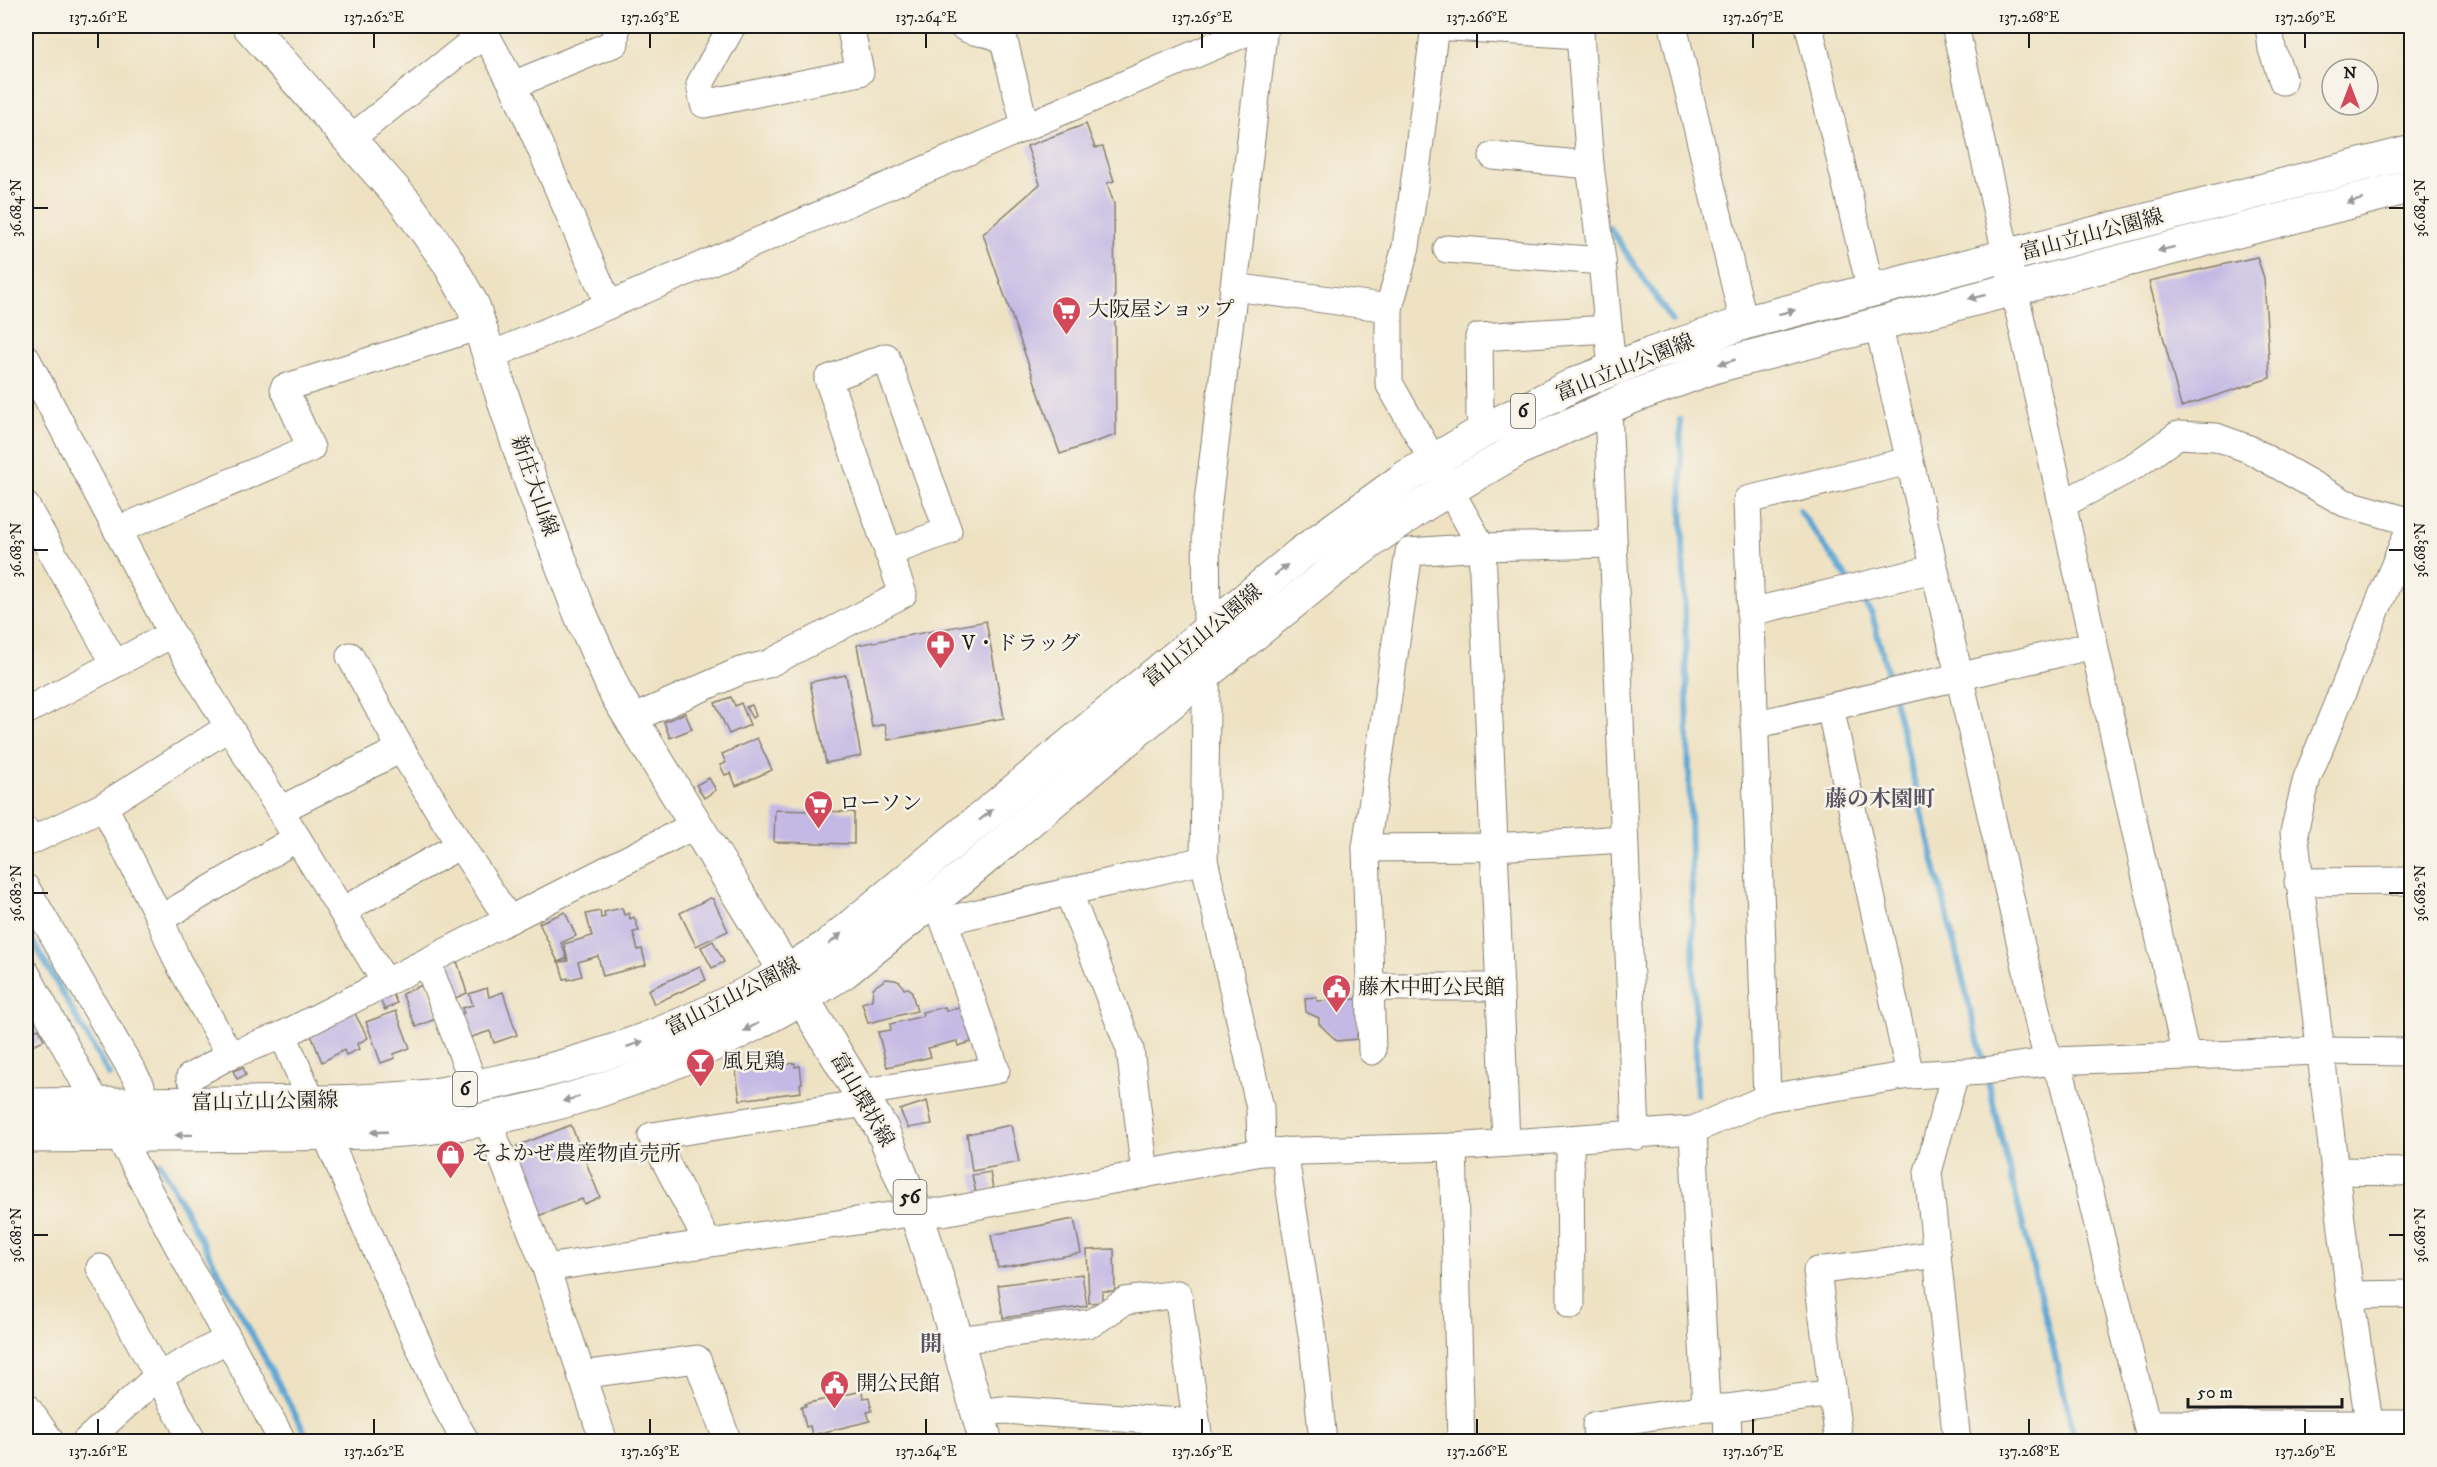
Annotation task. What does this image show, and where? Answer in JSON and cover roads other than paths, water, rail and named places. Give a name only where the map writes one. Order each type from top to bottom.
[{"type":"main road","name":"新庄大山線","points":[[249,26],[405,202],[447,260],[474,306],[528,474],[579,611],[616,694],[795,986]]},
{"type":"main road","name":"富山立山公園線","points":[[26,1105],[311,1102],[389,1100],[432,1095],[522,1077],[588,1060],[648,1039],[744,996],[795,986],[866,956],[1333,570],[1381,534],[1450,489],[1522,447],[1608,407],[1716,366],[1878,323],[2009,273],[2412,152]]},
{"type":"main road","name":"富山立山公園線","points":[[26,1136],[401,1131],[487,1119],[581,1096],[650,1073],[724,1042],[795,986],[826,947],[1208,633],[1300,554],[1434,460],[1487,429],[1575,384],[1651,354],[1744,323],[1871,291],[2009,273],[2412,186]]},
{"type":"main road","name":"富山環状線","points":[[795,986],[882,1129],[916,1212],[982,1427]]},
{"type":"street","points":[[513,86],[615,43],[616,26]]},
{"type":"street","points":[[732,26],[700,84],[704,104],[860,72],[850,26]]},
{"type":"street","points":[[962,26],[973,33],[994,33],[1004,41],[1025,126]]},
{"type":"street","points":[[118,530],[311,448],[284,387],[485,341],[609,305],[1262,26],[1206,518],[1208,633],[1204,860],[1260,1108],[1273,1152],[1313,1341],[1323,1442]]},
{"type":"street","points":[[1506,1143],[1482,547],[1389,383],[1389,308],[1406,248],[1435,26],[1580,30],[1590,165],[1612,369]]},
{"type":"street","points":[[1673,26],[1744,323]]},
{"type":"street","points":[[1809,26],[1871,291]]},
{"type":"street","points":[[1955,26],[2186,1056]]},
{"type":"street","points":[[2269,26],[2272,49],[2283,81]]},
{"type":"street","points":[[351,139],[485,31],[513,86],[609,305]]},
{"type":"street","points":[[1493,156],[1590,165]]},
{"type":"street","points":[[1447,249],[1602,261]]},
{"type":"street","points":[[1234,287],[1389,308]]},
{"type":"street","points":[[1878,323],[2044,1045],[2063,1082],[2149,1433],[2370,1433],[2412,1424]]},
{"type":"street","points":[[1487,429],[1480,416],[1479,337],[1608,329]]},
{"type":"street","points":[[632,719],[740,671],[768,664],[903,594],[888,553],[828,379],[886,357],[948,531],[888,553]]},
{"type":"street","points":[[26,358],[172,634],[386,983]]},
{"type":"street","points":[[1608,407],[1635,1136]]},
{"type":"street","points":[[2063,504],[2136,465],[2178,435],[2216,437],[2249,449],[2345,503],[2412,523],[2307,778],[2294,832],[2298,882],[2334,1171],[2370,1433]]},
{"type":"street","points":[[1767,1098],[1747,500],[1909,461]]},
{"type":"street","points":[[26,506],[116,664]]},
{"type":"street","points":[[1372,1051],[1366,848],[1409,552],[1482,547],[1613,544]]},
{"type":"street","points":[[1750,612],[1934,569]]},
{"type":"street","points":[[26,711],[172,634]]},
{"type":"street","points":[[1754,726],[1959,675],[2094,645]]},
{"type":"street","points":[[351,656],[401,749],[509,920]]},
{"type":"street","points":[[1830,707],[1910,1076]]},
{"type":"street","points":[[26,831],[31,841],[104,806],[229,727]]},
{"type":"street","points":[[280,810],[401,749]]},
{"type":"street","points":[[104,806],[160,919],[177,960],[230,1055]]},
{"type":"street","points":[[190,1077],[230,1055],[284,1035],[695,825]]},
{"type":"street","points":[[160,919],[297,838]]},
{"type":"street","points":[[1366,848],[1494,847],[1624,839]]},
{"type":"street","points":[[342,911],[460,845]]},
{"type":"street","points":[[708,1243],[652,1136],[863,1098],[996,1070],[944,921],[1204,860]]},
{"type":"street","points":[[2298,882],[2412,881]]},
{"type":"street","points":[[26,888],[141,1086]]},
{"type":"street","points":[[1068,891],[1131,1049],[1144,1174]]},
{"type":"street","points":[[427,962],[475,1087]]},
{"type":"street","points":[[26,973],[97,1105],[129,1154],[282,1442]]},
{"type":"street","points":[[1370,987],[1500,987]]},
{"type":"street","points":[[284,1035],[311,1102],[443,1399],[466,1442]]},
{"type":"street","points":[[546,1268],[916,1212],[944,1212],[1273,1152],[1453,1147],[1635,1136],[1693,1130],[1767,1098],[1910,1076],[2052,1061],[2320,1052],[2412,1052]]},
{"type":"street","points":[[1955,1073],[1928,1172],[1957,1442]]},
{"type":"street","points":[[487,1119],[546,1268],[604,1442]]},
{"type":"street","points":[[1693,1130],[1716,1408],[1728,1442]]},
{"type":"street","points":[[1570,1140],[1571,1305]]},
{"type":"street","points":[[1453,1147],[1461,1442]]},
{"type":"street","points":[[2334,1171],[2412,1172]]},
{"type":"street","points":[[1839,1442],[1817,1271],[1937,1254]]},
{"type":"street","points":[[100,1268],[193,1442]]},
{"type":"street","points":[[957,1340],[1092,1323],[1125,1301],[1178,1294],[1197,1432],[1002,1410],[982,1427]]},
{"type":"street","points":[[2350,1295],[2412,1294]]},
{"type":"street","points":[[85,1442],[158,1377],[226,1340]]},
{"type":"street","points":[[581,1375],[697,1359],[728,1442]]},
{"type":"street","points":[[1597,1442],[1596,1425],[1832,1393]]},
{"type":"street","points":[[26,1406],[51,1442]]},
{"type":"waterway","points":[[1593,40],[1594,26]]},
{"type":"waterway","points":[[1609,227],[1672,321]]},
{"type":"waterway","points":[[1680,420],[1697,1094]]},
{"type":"waterway","points":[[1799,510],[1850,582]]},
{"type":"waterway","points":[[1859,595],[1872,614],[1891,686]]},
{"type":"waterway","points":[[1894,699],[1984,1065]]},
{"type":"waterway","points":[[26,929],[109,1075]]},
{"type":"waterway","points":[[1987,1078],[2076,1442]]},
{"type":"waterway","points":[[160,1163],[310,1442]]},
{"type":"place","name":"大阪屋ショップ","points":[[1067,336]]},
{"type":"place","name":"V・ドラッグ","points":[[941,670]]},
{"type":"place","name":"ローソン","points":[[818,830]]},
{"type":"place","name":"藤木中町公民館","points":[[1337,1014]]},
{"type":"place","name":"風見鶏","points":[[701,1088]]},
{"type":"place","name":"そよかぜ農産物直売所","points":[[450,1180]]},
{"type":"place","name":"開公民館","points":[[835,1410]]},
{"type":"district","name":"藤の木園町","points":[[1880,799]]},
{"type":"district","name":"開","points":[[931,1344]]}]
